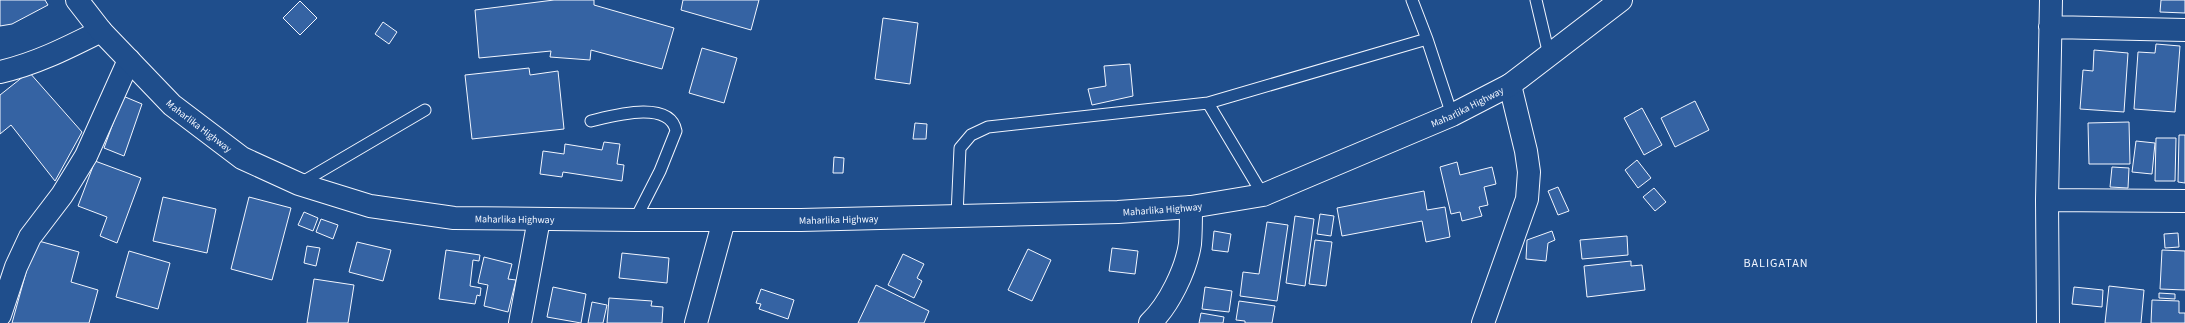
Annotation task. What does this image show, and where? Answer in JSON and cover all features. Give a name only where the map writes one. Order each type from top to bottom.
[{"type":"main road","name":"Maharlika Highway","points":[[77,0],[101,31],[172,105],[242,158],[299,184],[370,206],[454,218],[635,220],[801,220],[1118,212],[1191,207],[1263,195],[1452,115],[1510,85],[1621,0]]},
{"type":"main road","points":[[2048,323],[2047,200],[2051,0]]},
{"type":"main road","points":[[2050,27],[2185,30]]},
{"type":"main road","points":[[0,72],[15,69],[59,52],[101,31]]},
{"type":"main road","points":[[0,315],[16,267],[30,237],[62,195],[86,156],[129,60]]},
{"type":"main road","points":[[1483,323],[1527,200],[1528,172],[1526,151],[1510,85]]},
{"type":"main road","points":[[2047,200],[2185,201]]},
{"type":"main road","points":[[1150,323],[1160,314],[1177,284],[1190,245],[1191,207]]},
{"type":"main road","points":[[520,323],[539,219]]},
{"type":"main road","points":[[696,323],[724,220]]},
{"type":"main road","points":[[1174,323],[1177,284]]},
{"type":"lane","points":[[1412,0],[1427,39],[1452,115]]},
{"type":"lane","points":[[1536,0],[1549,55]]},
{"type":"lane","points":[[957,216],[960,148],[971,135],[988,127],[1208,103],[1427,39]]},
{"type":"lane","points":[[1208,103],[1263,195]]},
{"type":"lane","points":[[299,184],[425,110]]},
{"type":"lane","points":[[591,121],[626,113],[643,112],[664,116],[675,126],[676,131],[660,171],[635,220]]},
{"type":"building","points":[[0,0],[45,0],[48,5],[12,24],[0,26]]},
{"type":"building","points":[[554,0],[594,0],[594,5],[674,28],[662,69],[591,50],[590,60],[550,57],[551,51],[479,58],[475,10]]},
{"type":"building","points":[[683,0],[759,0],[751,30],[681,10]]},
{"type":"building","points":[[2161,0],[2185,0],[2185,13],[2160,12]]},
{"type":"building","points":[[300,1],[317,18],[300,35],[283,18]]},
{"type":"building","points":[[883,18],[918,23],[910,84],[875,79]]},
{"type":"building","points":[[383,22],[397,32],[389,44],[375,34]]},
{"type":"building","points":[[2156,44],[2180,46],[2175,112],[2134,109],[2138,52],[2155,53]]},
{"type":"building","points":[[702,48],[737,58],[724,103],[689,93]]},
{"type":"building","points":[[2094,50],[2128,53],[2124,112],[2080,109],[2083,70],[2093,71]]},
{"type":"building","points":[[1130,64],[1133,96],[1092,105],[1088,89],[1106,86],[1104,66]]},
{"type":"building","points":[[529,68],[530,75],[558,71],[564,129],[472,139],[465,75]]},
{"type":"building","points":[[29,72],[82,132],[55,181],[11,125],[0,134],[0,95]]},
{"type":"building","points":[[123,96],[142,104],[124,156],[104,148]]},
{"type":"building","points":[[1695,101],[1709,130],[1675,147],[1661,118]]},
{"type":"building","points":[[1642,108],[1662,145],[1644,155],[1624,118]]},
{"type":"building","points":[[2129,122],[2130,164],[2089,164],[2088,123]]},
{"type":"building","points":[[915,123],[927,124],[926,139],[913,139]]},
{"type":"building","points":[[2179,135],[2185,135],[2185,183],[2178,182]]},
{"type":"building","points":[[2156,138],[2176,138],[2175,181],[2155,181]]},
{"type":"building","points":[[2136,141],[2155,143],[2152,174],[2132,172]]},
{"type":"building","points":[[604,142],[620,144],[617,164],[624,165],[622,181],[563,172],[562,177],[540,174],[543,151],[564,154],[565,144],[602,150]]},
{"type":"building","points":[[834,157],[844,158],[843,173],[833,173]]},
{"type":"building","points":[[1637,160],[1651,178],[1638,188],[1625,170]]},
{"type":"building","points":[[95,161],[141,178],[117,243],[100,236],[107,217],[78,206]]},
{"type":"building","points":[[1457,162],[1460,175],[1492,167],[1496,184],[1484,187],[1488,205],[1479,207],[1482,216],[1462,221],[1460,212],[1451,214],[1440,167]]},
{"type":"building","points":[[2112,167],[2129,168],[2128,188],[2110,187]]},
{"type":"building","points":[[1558,187],[1569,211],[1558,215],[1548,191]]},
{"type":"building","points":[[1654,188],[1666,202],[1655,211],[1643,197]]},
{"type":"building","points":[[1424,191],[1427,210],[1445,207],[1450,237],[1426,242],[1422,221],[1342,236],[1337,208]]},
{"type":"building","points":[[163,197],[216,209],[207,253],[153,241]]},
{"type":"building","points":[[249,197],[291,208],[272,280],[231,269]]},
{"type":"building","points":[[304,212],[318,218],[313,231],[298,225]]},
{"type":"building","points":[[1320,214],[1334,216],[1331,236],[1317,234]]},
{"type":"building","points":[[1295,216],[1314,219],[1305,286],[1286,283]]},
{"type":"building","points":[[321,219],[338,225],[333,239],[316,232]]},
{"type":"building","points":[[1267,222],[1288,225],[1277,301],[1240,296],[1243,272],[1259,274]]},
{"type":"building","points":[[1214,231],[1231,234],[1228,252],[1212,250]]},
{"type":"building","points":[[1552,231],[1555,240],[1548,243],[1546,261],[1526,259],[1527,240]]},
{"type":"building","points":[[2178,233],[2179,247],[2165,248],[2164,234]]},
{"type":"building","points":[[1627,236],[1628,255],[1582,259],[1580,240]]},
{"type":"building","points":[[35,240],[79,252],[71,282],[98,290],[89,323],[12,323]]},
{"type":"building","points":[[1315,240],[1332,242],[1326,286],[1309,284]]},
{"type":"building","points":[[357,242],[391,250],[383,281],[349,272]]},
{"type":"building","points":[[307,246],[320,248],[316,266],[304,263]]},
{"type":"building","points":[[1112,248],[1138,251],[1135,274],[1109,271]]},
{"type":"building","points":[[1028,249],[1051,260],[1032,301],[1008,290]]},
{"type":"building","points":[[446,250],[480,255],[479,261],[473,260],[470,286],[481,288],[480,296],[477,295],[475,304],[439,299]]},
{"type":"building","points":[[2162,250],[2185,251],[2185,290],[2160,289]]},
{"type":"building","points":[[129,251],[170,263],[158,309],[116,297]]},
{"type":"building","points":[[622,253],[669,258],[667,283],[619,278]]},
{"type":"building","points":[[903,254],[924,264],[917,278],[922,281],[914,298],[888,285]]},
{"type":"building","points":[[484,257],[512,264],[508,279],[516,280],[508,312],[484,306],[488,285],[478,283]]},
{"type":"building","points":[[1631,261],[1631,266],[1642,265],[1645,290],[1587,297],[1584,266]]},
{"type":"building","points":[[314,279],[354,285],[348,323],[307,323]]},
{"type":"building","points":[[876,285],[929,311],[924,323],[858,323]]},
{"type":"building","points":[[2109,286],[2144,290],[2141,323],[2105,323]]},
{"type":"building","points":[[553,287],[586,294],[581,323],[547,317]]},
{"type":"building","points":[[1205,287],[1232,291],[1229,312],[1202,309]]},
{"type":"building","points":[[2074,287],[2103,290],[2102,307],[2072,304]]},
{"type":"building","points":[[761,289],[794,300],[788,319],[759,309],[761,304],[756,303]]},
{"type":"building","points":[[2159,293],[2175,294],[2175,299],[2159,298]]},
{"type":"building","points":[[609,298],[652,301],[651,306],[663,307],[662,323],[607,323]]},
{"type":"building","points":[[2152,300],[2179,301],[2179,313],[2185,313],[2185,323],[2151,323]]},
{"type":"building","points":[[1239,301],[1275,306],[1272,323],[1245,323],[1245,321],[1236,320]]},
{"type":"building","points":[[592,302],[607,305],[603,323],[588,323]]},
{"type":"building","points":[[1201,313],[1224,317],[1223,323],[1199,323]]},
{"type":"district","name":"BALIGATAN","points":[[1776,263]]}]
